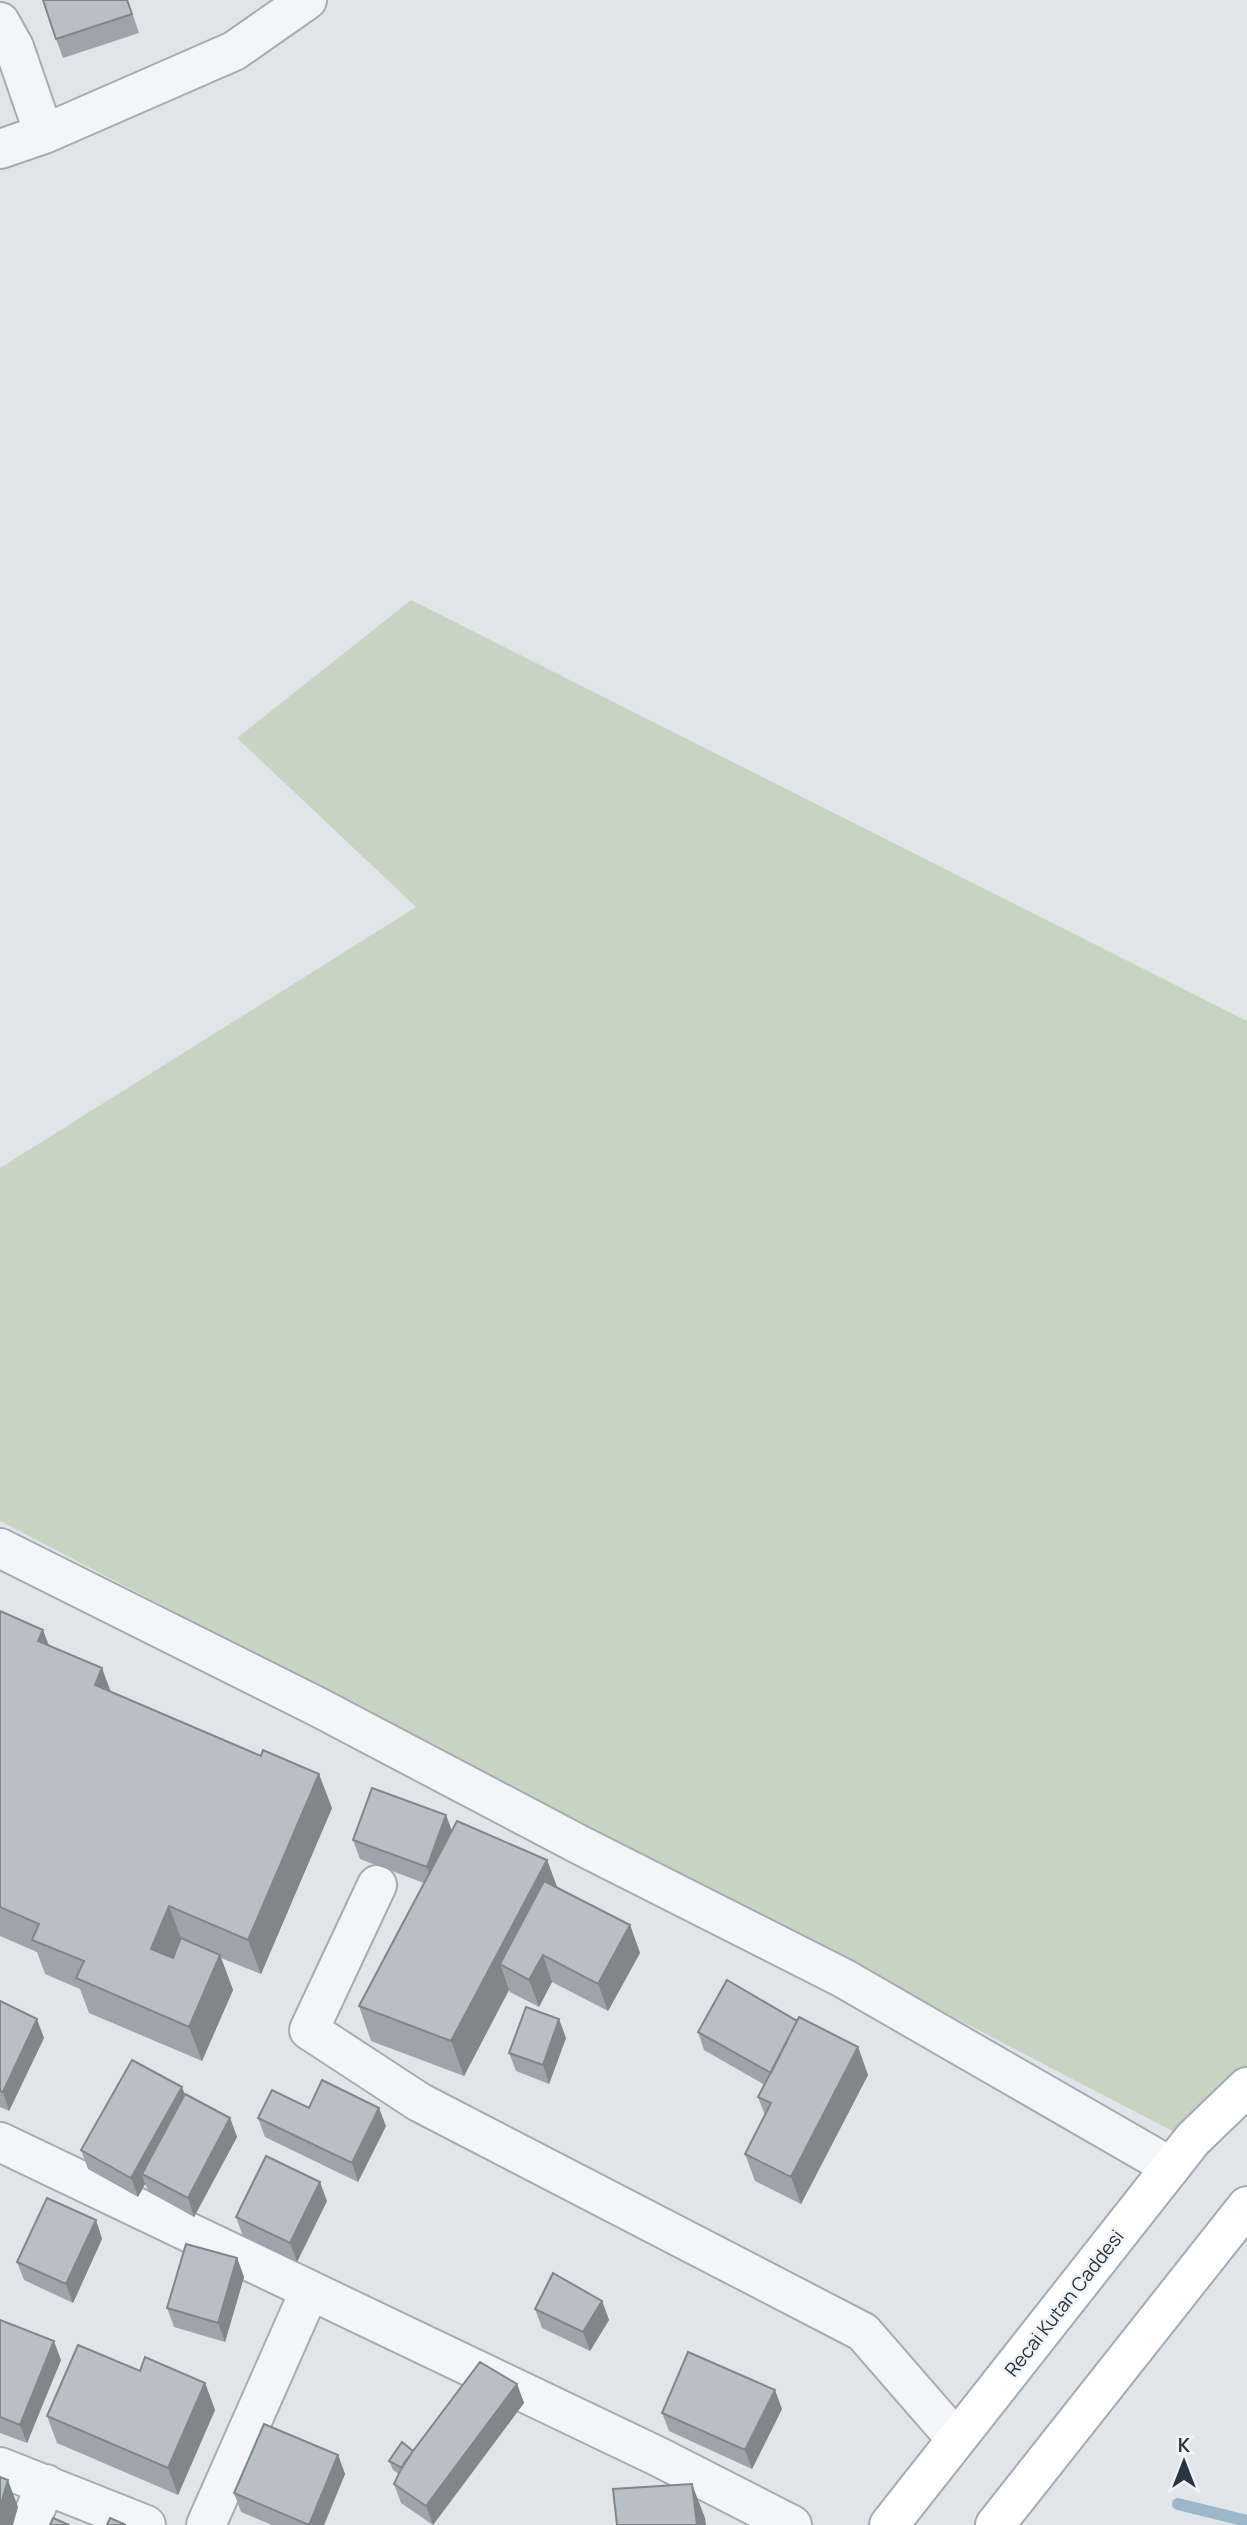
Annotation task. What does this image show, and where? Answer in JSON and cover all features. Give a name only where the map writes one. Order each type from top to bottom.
[{"type":"main road","name":"Recai Kutan Caddesi","points":[[889,2525],[1193,2139],[1247,2087]]},
{"type":"main road","points":[[995,2525],[1247,2206]]},
{"type":"street","points":[[0,149],[44,134],[234,51],[307,0]]},
{"type":"street","points":[[0,22],[14,47],[44,134]]},
{"type":"street","points":[[0,1549],[318,1707],[580,1845],[843,1978],[1171,2167]]},
{"type":"street","points":[[377,1885],[309,2030],[419,2102],[863,2332],[956,2439]]},
{"type":"street","points":[[0,2142],[659,2458],[792,2525]]},
{"type":"street","points":[[206,2525],[310,2290]]},
{"type":"street","points":[[0,2467],[146,2525]]},
{"type":"street","points":[[29,2525],[46,2484]]},
{"type":"green space","points":[[411,600],[1247,1021],[1247,2071],[1182,2136],[0,1521],[0,1168],[416,907],[237,738]]},
{"type":"building","points":[[43,0],[127,0],[132,14],[56,39]]},
{"type":"building","points":[[0,1611],[43,1630],[38,1641],[102,1668],[95,1685],[261,1756],[263,1750],[319,1774],[248,1940],[169,1906],[151,1949],[173,1958],[181,1938],[220,1955],[189,2027],[76,1978],[84,1961],[32,1940],[39,1924],[0,1907]]},
{"type":"building","points":[[372,1788],[446,1815],[427,1867],[353,1840]]},
{"type":"building","points":[[457,1821],[547,1860],[451,2041],[359,2006]]},
{"type":"building","points":[[544,1881],[630,1925],[598,1984],[543,1955],[529,1980],[500,1964]]},
{"type":"building","points":[[727,1980],[797,2021],[771,2073],[698,2032]]},
{"type":"building","points":[[0,2001],[37,2019],[3,2092],[0,2091]]},
{"type":"building","points":[[526,2007],[559,2019],[543,2065],[509,2053]]},
{"type":"building","points":[[799,2017],[858,2047],[791,2177],[745,2154],[771,2103],[758,2097]]},
{"type":"building","points":[[132,2060],[182,2087],[131,2178],[81,2150]]},
{"type":"building","points":[[322,2080],[379,2108],[352,2163],[258,2118],[272,2090],[309,2108]]},
{"type":"building","points":[[185,2094],[230,2118],[188,2198],[142,2174]]},
{"type":"building","points":[[266,2156],[320,2182],[290,2243],[236,2217]]},
{"type":"building","points":[[47,2198],[96,2220],[66,2284],[17,2262]]},
{"type":"building","points":[[186,2244],[237,2258],[218,2323],[167,2308]]},
{"type":"building","points":[[553,2273],[602,2301],[583,2332],[535,2309]]},
{"type":"building","points":[[0,2320],[54,2341],[20,2425],[0,2417]]},
{"type":"building","points":[[78,2345],[140,2371],[145,2357],[205,2383],[168,2468],[47,2416]]},
{"type":"building","points":[[688,2352],[775,2390],[745,2450],[662,2413]]},
{"type":"building","points":[[480,2362],[517,2384],[426,2506],[394,2484],[404,2463]]},
{"type":"building","points":[[264,2424],[338,2455],[309,2525],[234,2493]]},
{"type":"building","points":[[402,2442],[413,2451],[402,2468],[389,2461]]},
{"type":"building","points":[[0,2477],[8,2480],[0,2507]]},
{"type":"building","points":[[692,2484],[697,2525],[617,2525],[613,2489]]},
{"type":"building","points":[[53,2518],[69,2525],[50,2525]]},
{"type":"building","points":[[110,2518],[126,2525],[107,2525]]},
{"type":"waterway","points":[[1178,2504],[1247,2521]]}]
